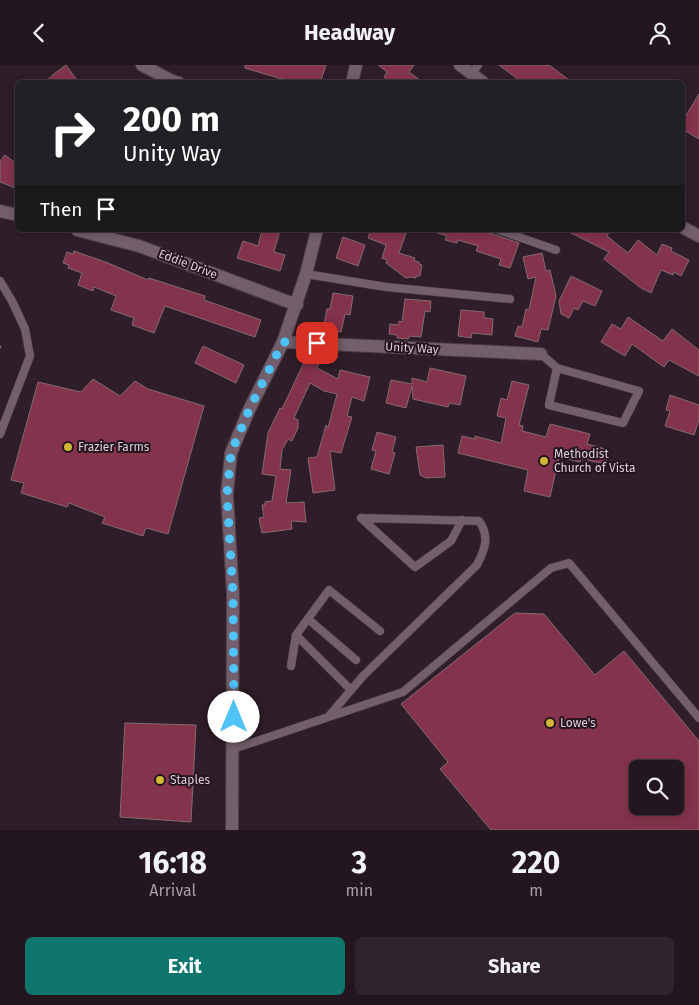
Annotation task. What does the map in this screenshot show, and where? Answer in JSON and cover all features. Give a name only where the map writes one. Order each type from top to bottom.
[{"type":"street","points":[[142,65],[170,80]]},
{"type":"street","points":[[353,80],[356,65]]},
{"type":"street","points":[[460,65],[475,69],[482,80]]},
{"type":"street","points":[[0,211],[15,214]]},
{"type":"street","points":[[685,229],[699,236]]},
{"type":"street","name":"Eddie Drive","points":[[85,232],[139,246],[297,305]]},
{"type":"street","points":[[232,830],[233,594],[227,495],[231,453],[249,410],[283,342],[297,305],[316,232]]},
{"type":"street","name":"Unity Way","points":[[283,342],[541,354]]},
{"type":"lane","points":[[505,232],[556,250]]},
{"type":"lane","points":[[306,274],[386,287],[510,299]]},
{"type":"lane","points":[[0,281],[25,329],[30,356],[0,434]]},
{"type":"lane","points":[[541,354],[557,368],[639,391],[623,423],[549,405],[557,368]]},
{"type":"lane","points":[[329,717],[362,676],[477,565],[486,549],[484,527],[478,521],[462,520],[361,518],[415,567],[451,541],[462,520]]},
{"type":"lane","points":[[233,749],[403,692],[551,568],[570,563],[699,718]]},
{"type":"lane","points":[[291,666],[296,635],[329,590],[380,631]]},
{"type":"lane","points":[[308,619],[356,661]]},
{"type":"lane","points":[[296,635],[351,690]]},
{"type":"building","points":[[66,65],[77,80],[47,80]]},
{"type":"building","points":[[245,65],[326,65],[321,80],[285,80],[245,68]]},
{"type":"building","points":[[378,65],[414,65],[409,72],[420,80],[388,80],[384,77],[387,72]]},
{"type":"building","points":[[499,65],[549,65],[569,80],[519,80]]},
{"type":"building","points":[[699,94],[699,139],[685,131],[685,117]]},
{"type":"building","points":[[5,155],[15,163],[15,188],[0,182],[0,161]]},
{"type":"building","points":[[262,232],[279,232],[274,252],[285,255],[280,271],[237,258],[243,241],[258,246]]},
{"type":"building","points":[[370,232],[406,232],[399,253],[415,258],[414,261],[422,265],[420,276],[406,278],[386,263],[387,260],[382,258],[386,245],[368,238]]},
{"type":"building","points":[[435,232],[487,232],[519,243],[510,268],[499,265],[501,259],[476,251],[478,246],[458,240],[457,243],[445,240],[447,236]]},
{"type":"building","points":[[569,232],[609,232],[607,236],[628,253],[638,240],[657,255],[662,244],[672,248],[671,251],[689,260],[681,276],[674,272],[673,275],[661,270],[651,293],[641,288],[604,259],[609,252]]},
{"type":"building","points":[[343,237],[365,245],[358,266],[336,258]]},
{"type":"building","points":[[74,251],[148,280],[149,278],[205,296],[204,300],[261,320],[255,337],[165,306],[154,333],[132,325],[134,318],[111,310],[116,296],[94,287],[93,291],[78,285],[82,273],[68,268],[69,265],[63,263],[67,252],[73,254]]},
{"type":"building","points":[[542,253],[546,271],[550,270],[556,296],[548,330],[541,329],[538,342],[515,336],[518,326],[522,327],[526,309],[529,310],[536,277],[528,279],[523,257]]},
{"type":"building","points":[[571,276],[602,291],[595,306],[583,301],[578,310],[574,308],[569,318],[561,314],[559,301]]},
{"type":"building","points":[[333,293],[353,296],[350,315],[345,314],[341,332],[323,329]]},
{"type":"building","points":[[405,299],[431,301],[430,312],[425,311],[421,337],[397,338],[397,335],[389,334],[390,324],[398,325],[399,321],[402,322]]},
{"type":"building","points":[[461,310],[484,312],[484,318],[493,319],[492,335],[472,333],[471,338],[458,336]]},
{"type":"building","points":[[628,317],[663,341],[672,329],[699,350],[699,376],[669,360],[664,367],[632,344],[625,356],[601,342],[612,324],[621,329]]},
{"type":"building","points":[[203,346],[244,365],[236,383],[195,363]]},
{"type":"building","points":[[308,354],[320,361],[317,368],[338,379],[340,370],[370,377],[364,401],[352,397],[347,416],[352,417],[341,453],[330,451],[335,490],[313,493],[308,458],[317,457],[326,425],[328,428],[337,394],[324,391],[310,383],[294,418],[298,420],[298,428],[292,441],[288,439],[282,450],[280,469],[291,470],[286,503],[304,502],[306,522],[291,521],[292,529],[262,533],[259,518],[264,517],[262,505],[265,505],[265,502],[272,501],[276,476],[262,474],[268,433],[280,408],[282,409]]},
{"type":"building","points":[[430,368],[466,376],[460,405],[449,403],[448,407],[413,399],[412,386],[406,408],[386,403],[391,380],[412,384],[412,378],[427,382]]},
{"type":"building","points":[[93,379],[120,396],[135,381],[148,389],[204,406],[168,534],[146,528],[143,536],[102,523],[105,517],[69,503],[67,507],[21,493],[24,483],[11,480],[38,382],[81,392]]},
{"type":"building","points":[[512,381],[529,385],[519,425],[523,426],[522,431],[546,437],[550,424],[590,434],[587,444],[609,450],[606,464],[581,459],[580,462],[559,457],[550,497],[524,491],[528,470],[458,453],[462,436],[475,439],[475,436],[501,443],[506,418],[497,416],[501,398],[507,400]]},
{"type":"building","points":[[670,395],[699,405],[699,420],[694,435],[665,426],[670,411],[666,410]]},
{"type":"building","points":[[377,432],[396,437],[392,452],[395,453],[389,474],[371,469],[376,451],[372,450]]},
{"type":"building","points":[[443,445],[445,477],[426,478],[420,475],[416,447]]},
{"type":"building","name":"Lowe's","points":[[515,613],[544,614],[595,675],[624,651],[699,741],[699,830],[491,830],[440,769],[448,762],[401,704]]},
{"type":"building","points":[[125,723],[196,725],[191,822],[120,817]]},
{"type":"place","name":"Frazier Farms","points":[[68,447]]},
{"type":"place","name":"Methodist Church of Vista","points":[[544,461]]},
{"type":"place","name":"Lowe's","points":[[550,723]]},
{"type":"place","name":"Staples","points":[[160,780]]},
{"type":"route","points":[[234,717],[233,594],[227,495],[231,453],[249,410],[283,342],[317,343]]}]
